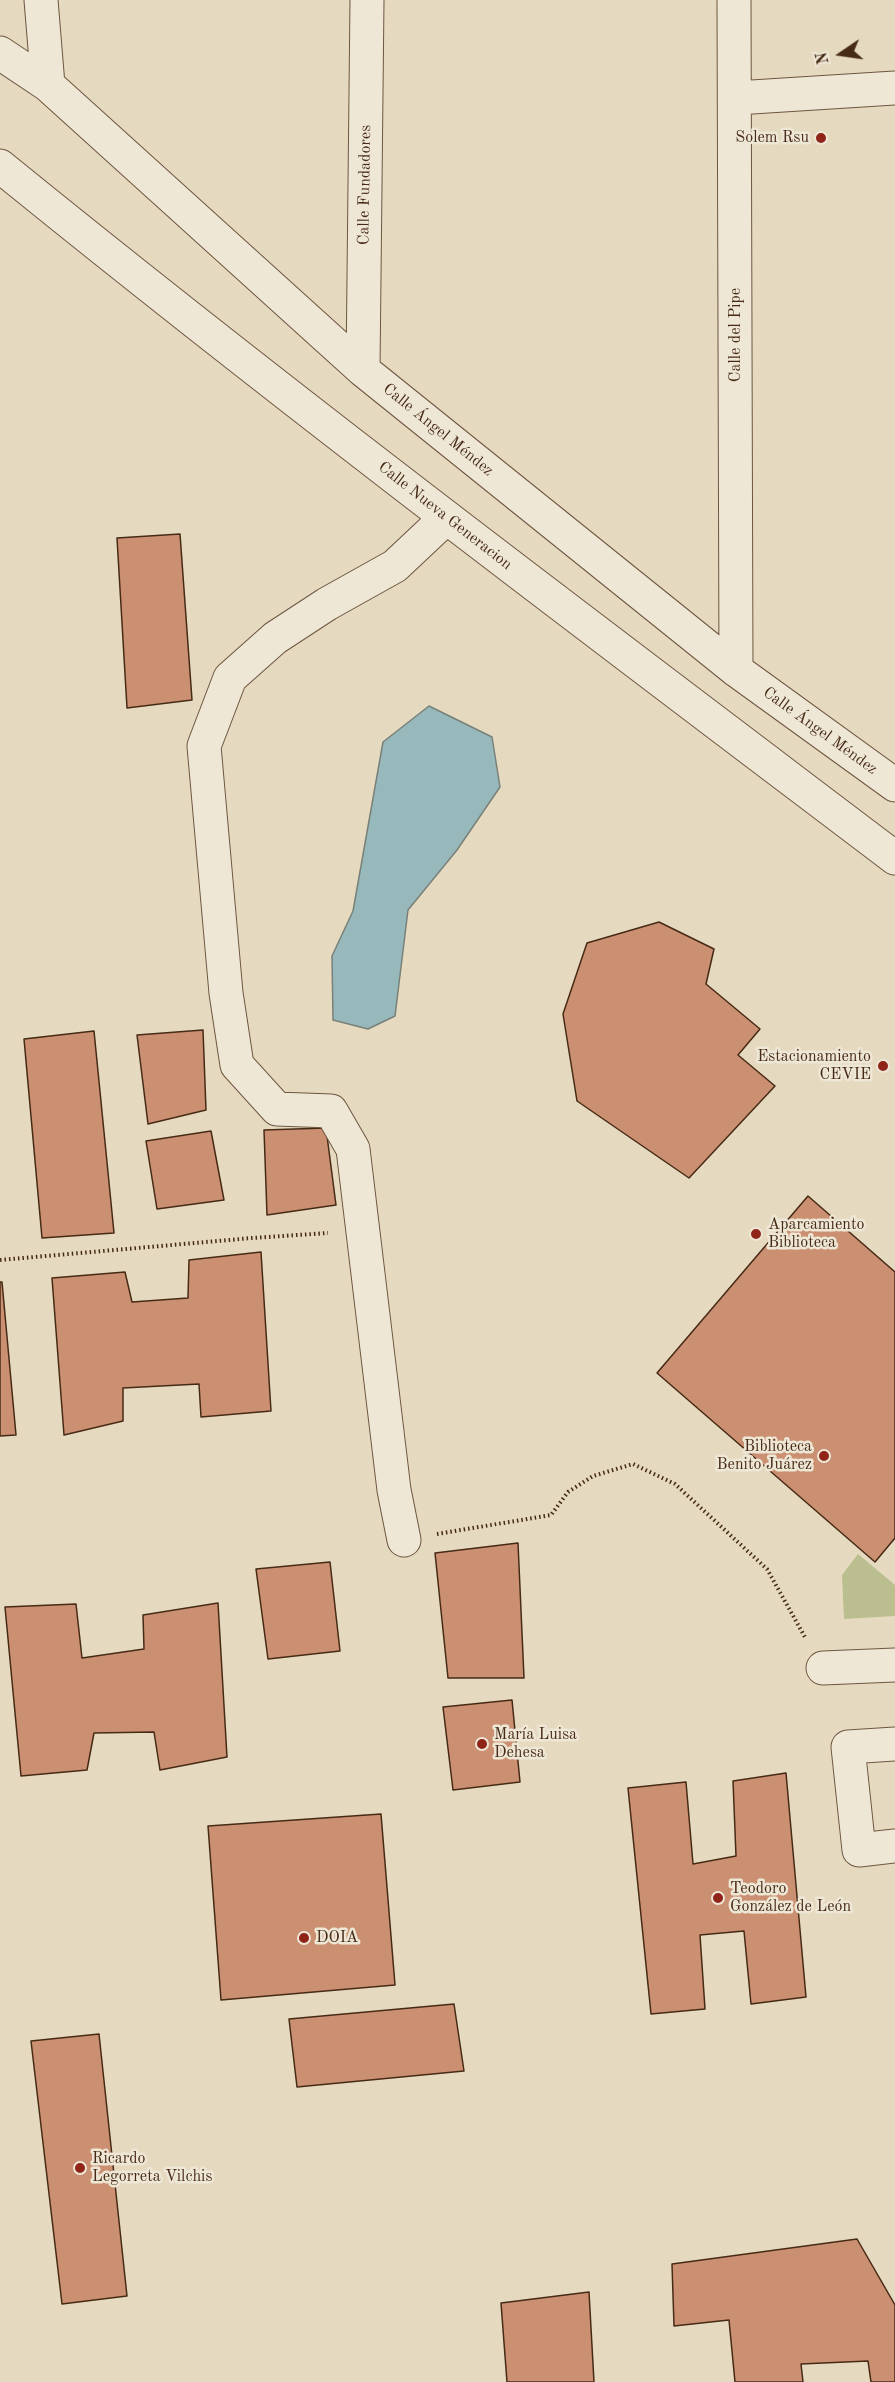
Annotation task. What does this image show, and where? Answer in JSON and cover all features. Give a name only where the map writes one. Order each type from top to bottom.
[{"type":"street","points":[[41,0],[48,85]]},
{"type":"street","name":"Calle Fundadores","points":[[363,370],[367,0]]},
{"type":"street","name":"Calle del Pipe","points":[[734,0],[736,670]]},
{"type":"street","name":"Calle Ángel Méndez","points":[[0,53],[48,85],[363,370],[736,670],[895,785]]},
{"type":"street","points":[[736,98],[895,87]]},
{"type":"street","name":"Calle Nueva Generacion","points":[[0,166],[125,268],[446,518],[895,858]]},
{"type":"street","points":[[404,1540],[394,1490],[353,1149],[331,1111],[277,1109],[237,1065],[226,993],[204,746],[230,678],[275,638],[327,604],[396,566],[446,518]]},
{"type":"street","points":[[823,1668],[895,1665]]},
{"type":"street","points":[[895,1744],[848,1747],[859,1850],[895,1846]]},
{"type":"path","points":[[0,1260],[252,1238],[363,1232]]},
{"type":"path","points":[[404,1540],[551,1515],[568,1492],[593,1476],[633,1464],[675,1484],[767,1569],[823,1668]]},
{"type":"green space","points":[[858,1554],[895,1585],[895,1616],[844,1619],[842,1575]]},
{"type":"water","points":[[429,706],[492,737],[500,787],[457,850],[408,910],[395,1016],[368,1029],[333,1020],[332,956],[353,911],[383,742]]},
{"type":"building","points":[[180,534],[192,700],[127,708],[117,538]]},
{"type":"building","points":[[659,922],[714,949],[706,984],[760,1029],[738,1055],[775,1086],[689,1178],[577,1101],[563,1014],[587,943]]},
{"type":"building","points":[[203,1030],[206,1110],[148,1124],[137,1035]]},
{"type":"building","points":[[94,1031],[114,1233],[42,1238],[24,1039]]},
{"type":"building","points":[[326,1128],[336,1205],[267,1215],[264,1130]]},
{"type":"building","points":[[211,1131],[224,1200],[157,1209],[146,1141]]},
{"type":"building","name":"Biblioteca Benito Juárez","points":[[808,1196],[895,1272],[895,1538],[875,1562],[657,1373]]},
{"type":"building","points":[[261,1252],[271,1411],[201,1417],[199,1384],[123,1388],[123,1421],[64,1435],[52,1278],[125,1272],[132,1302],[188,1298],[189,1260]]},
{"type":"building","points":[[0,1282],[2,1282],[16,1435],[0,1436]]},
{"type":"building","points":[[518,1543],[524,1678],[448,1678],[435,1553]]},
{"type":"building","points":[[330,1562],[340,1651],[268,1659],[256,1569]]},
{"type":"building","points":[[218,1603],[227,1757],[160,1770],[154,1732],[94,1733],[87,1770],[21,1776],[5,1607],[76,1604],[82,1658],[144,1649],[143,1615]]},
{"type":"building","name":"María Luisa Dehesa","points":[[512,1700],[520,1782],[453,1790],[443,1707]]},
{"type":"building","name":"Teodoro González de León","points":[[786,1773],[806,1997],[751,2004],[744,1931],[700,1935],[705,2009],[651,2014],[628,1788],[686,1782],[693,1864],[736,1856],[733,1781]]},
{"type":"building","name":"DOIA","points":[[381,1814],[395,1985],[221,2000],[208,1826]]},
{"type":"building","points":[[454,2004],[464,2071],[297,2087],[289,2019]]},
{"type":"building","name":"Ricardo Legorreta Vilchis","points":[[99,2034],[127,2296],[62,2304],[31,2041]]},
{"type":"building","points":[[857,2239],[895,2305],[895,2382],[871,2382],[868,2361],[801,2364],[803,2382],[735,2382],[729,2320],[674,2326],[672,2264]]},
{"type":"building","points":[[589,2292],[594,2382],[507,2382],[501,2303]]},
{"type":"place","name":"Solem Rsu","points":[[821,138]]},
{"type":"place","name":"Estacionamiento CEVIE","points":[[883,1066]]},
{"type":"place","name":"Aparcamiento Biblioteca","points":[[756,1234]]},
{"type":"place","name":"Biblioteca Benito Juárez","points":[[824,1456]]},
{"type":"place","name":"María Luisa Dehesa","points":[[482,1744]]},
{"type":"place","name":"Teodoro González de León","points":[[718,1898]]},
{"type":"place","name":"DOIA","points":[[304,1938]]},
{"type":"place","name":"Ricardo Legorreta Vilchis","points":[[80,2168]]}]
